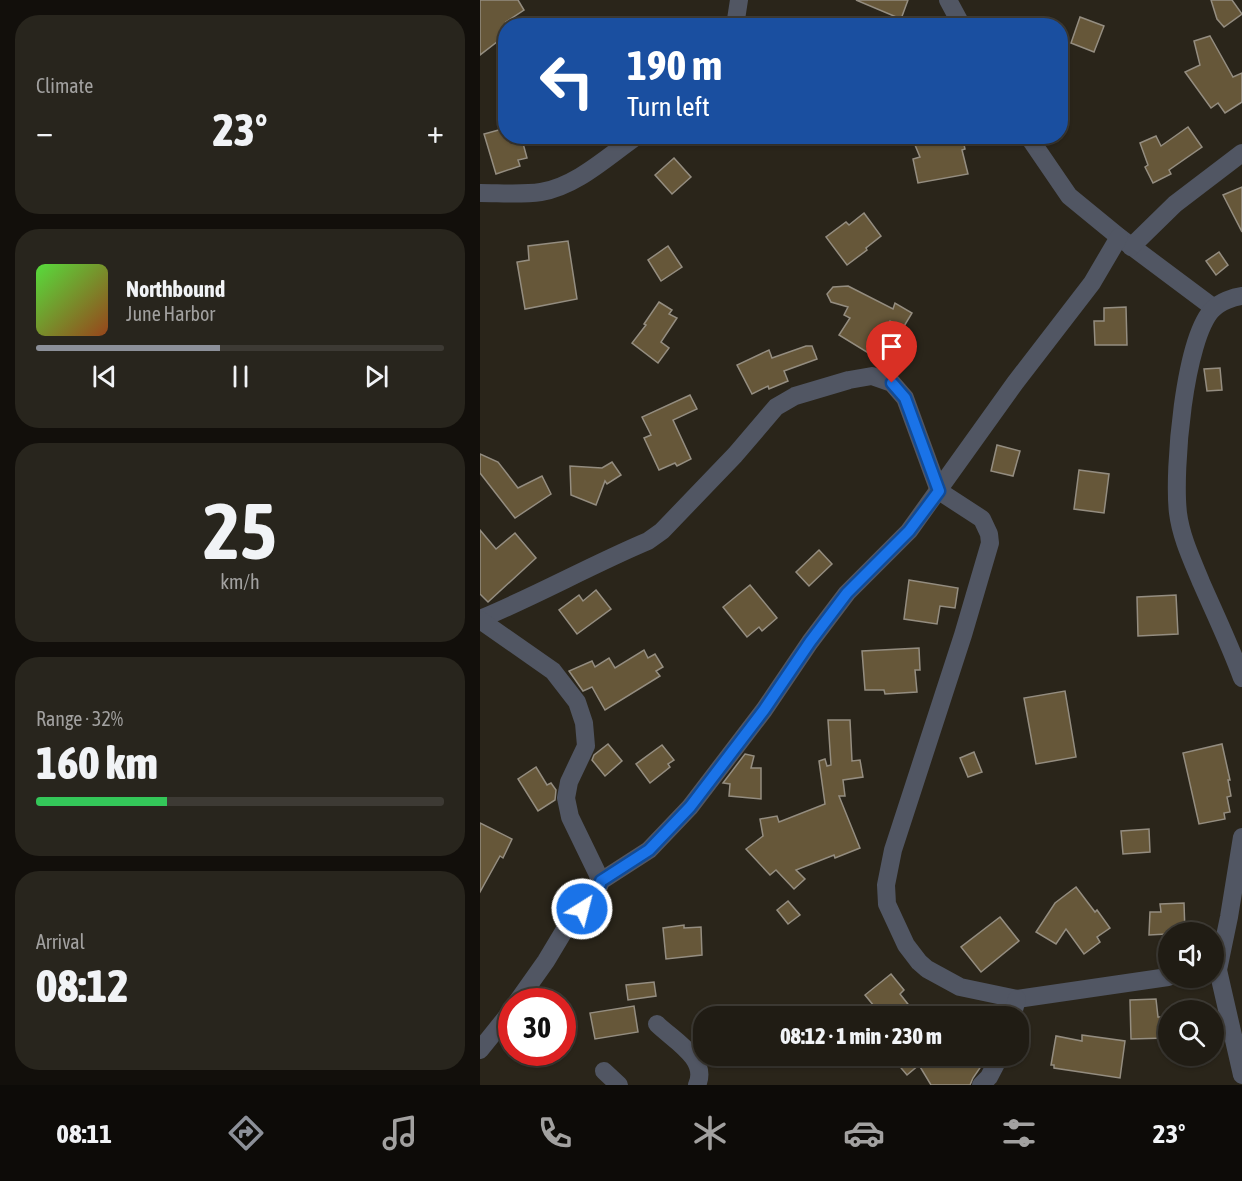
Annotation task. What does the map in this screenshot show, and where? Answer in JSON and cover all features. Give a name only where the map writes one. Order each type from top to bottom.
[{"type":"street","points":[[736,18],[739,0]]},
{"type":"street","points":[[948,0],[958,18]]},
{"type":"street","points":[[480,193],[540,192],[551,189],[580,175],[626,144]]},
{"type":"street","points":[[1033,144],[1069,196],[1125,242],[1214,308]]},
{"type":"street","points":[[528,988],[567,926],[597,892],[601,881],[649,850],[690,807],[764,710],[810,642],[847,593],[909,531],[1015,383],[1125,242],[1242,153]]},
{"type":"street","points":[[1242,296],[1235,296],[1214,308],[1196,343],[1188,373],[1181,424],[1178,513],[1188,551],[1232,649],[1242,677]]},
{"type":"street","points":[[601,881],[570,817],[566,798],[569,782],[586,746],[585,723],[577,702],[553,671],[480,620],[648,541],[675,520],[776,407],[795,396],[849,380],[872,376],[892,383],[905,398],[939,491],[982,519],[988,528],[990,543],[963,635],[893,850],[886,885],[887,904],[906,945],[927,969],[960,987],[1017,999],[1158,978]]},
{"type":"street","points":[[1224,937],[1242,837]]},
{"type":"street","points":[[1220,988],[1242,1075]]},
{"type":"street","points":[[1015,1006],[1017,999]]},
{"type":"street","points":[[657,1024],[681,1044],[697,1063],[700,1072],[697,1085]]},
{"type":"street","points":[[480,1050],[498,1028]]},
{"type":"street","points":[[981,1085],[995,1066]]},
{"type":"street","points":[[604,1071],[619,1085]]},
{"type":"building","points":[[480,0],[518,0],[524,10],[512,18],[498,18],[498,41],[480,55]]},
{"type":"building","points":[[856,0],[908,0],[901,18]]},
{"type":"building","points":[[1211,0],[1232,0],[1242,14],[1224,27],[1217,19]]},
{"type":"building","points":[[1080,17],[1104,26],[1094,52],[1071,43]]},
{"type":"building","points":[[1210,36],[1233,77],[1242,73],[1242,102],[1225,113],[1218,103],[1211,108],[1185,72],[1200,65],[1194,41]]},
{"type":"building","points":[[1188,127],[1202,147],[1169,170],[1171,174],[1153,183],[1145,167],[1148,165],[1140,143],[1156,136],[1161,146]]},
{"type":"building","points":[[498,130],[498,144],[523,144],[527,158],[518,160],[520,166],[496,174],[484,134]]},
{"type":"building","points":[[964,144],[965,149],[962,150],[968,174],[918,183],[913,159],[920,157],[915,145]]},
{"type":"building","points":[[674,158],[691,177],[672,194],[655,175]]},
{"type":"building","points":[[1242,187],[1242,232],[1223,195]]},
{"type":"building","points":[[864,213],[881,236],[847,265],[826,237],[846,222],[849,225]]},
{"type":"building","points":[[568,241],[577,299],[525,309],[517,262],[529,260],[528,246]]},
{"type":"building","points":[[668,246],[682,267],[661,281],[648,260]]},
{"type":"building","points":[[1219,252],[1228,265],[1216,275],[1206,261]]},
{"type":"building","points":[[848,286],[893,309],[895,303],[912,313],[903,328],[890,321],[870,354],[839,335],[850,318],[844,315],[848,307],[831,302],[827,294],[833,287]]},
{"type":"building","points":[[659,302],[672,310],[669,314],[677,318],[661,342],[669,348],[658,363],[632,343]]},
{"type":"building","points":[[1126,307],[1127,345],[1095,345],[1094,321],[1104,321],[1104,308]]},
{"type":"building","points":[[812,346],[817,359],[784,371],[788,381],[769,389],[768,386],[752,394],[737,365],[769,350],[772,358]]},
{"type":"building","points":[[1220,368],[1222,390],[1207,391],[1204,369]]},
{"type":"building","points":[[690,395],[697,409],[673,420],[691,459],[677,466],[675,463],[659,470],[644,438],[651,435],[642,417]]},
{"type":"building","points":[[997,445],[1020,451],[1013,476],[991,471]]},
{"type":"building","points":[[480,454],[498,462],[518,488],[542,476],[551,494],[515,518],[480,473]]},
{"type":"building","points":[[612,462],[621,475],[607,484],[605,481],[596,505],[571,495],[570,466],[602,468]]},
{"type":"building","points":[[1079,470],[1109,474],[1104,513],[1074,509]]},
{"type":"building","points":[[480,530],[496,549],[515,533],[536,558],[488,602],[480,594]]},
{"type":"building","points":[[819,550],[832,564],[809,586],[796,572]]},
{"type":"building","points":[[909,580],[958,588],[955,608],[940,606],[937,624],[904,619]]},
{"type":"building","points":[[750,585],[777,618],[762,631],[759,627],[747,637],[723,607]]},
{"type":"building","points":[[596,590],[611,609],[577,634],[559,610],[579,595],[583,601]]},
{"type":"building","points":[[1176,595],[1178,634],[1138,636],[1137,597]]},
{"type":"building","points":[[919,648],[920,670],[915,670],[917,692],[885,694],[884,690],[865,690],[862,651]]},
{"type":"building","points":[[644,650],[648,658],[655,654],[663,667],[656,671],[660,676],[605,710],[592,687],[583,691],[569,671],[592,661],[595,667],[609,658],[615,668]]},
{"type":"building","points":[[1065,691],[1076,757],[1036,764],[1024,698]]},
{"type":"building","points":[[828,720],[850,720],[852,761],[860,760],[863,777],[843,780],[845,796],[839,796],[860,848],[835,858],[834,855],[796,870],[805,879],[794,889],[776,870],[770,875],[746,849],[763,836],[760,819],[777,816],[779,822],[825,804],[819,761],[825,759],[827,766],[831,765]]},
{"type":"building","points":[[608,744],[622,761],[605,776],[592,760],[594,755]]},
{"type":"building","points":[[1222,744],[1230,780],[1228,780],[1231,796],[1227,797],[1230,812],[1224,813],[1225,819],[1199,824],[1183,753]]},
{"type":"building","points":[[662,745],[674,760],[668,764],[670,767],[650,783],[636,764]]},
{"type":"building","points":[[974,752],[982,772],[968,777],[960,758]]},
{"type":"building","points":[[745,754],[754,756],[751,768],[761,768],[761,799],[729,796],[730,784],[723,783]]},
{"type":"building","points":[[536,767],[547,785],[551,783],[556,790],[555,800],[538,811],[518,779]]},
{"type":"building","points":[[480,823],[512,839],[503,858],[500,856],[480,892]]},
{"type":"building","points":[[1149,829],[1150,852],[1123,854],[1121,831]]},
{"type":"building","points":[[1076,887],[1110,928],[1097,937],[1100,942],[1084,954],[1066,929],[1056,944],[1036,932],[1055,903]]},
{"type":"building","points":[[788,901],[800,915],[788,924],[777,910]]},
{"type":"building","points":[[1184,903],[1185,922],[1158,922],[1158,934],[1149,935],[1150,912],[1161,912],[1160,904]]},
{"type":"building","points":[[1000,917],[1019,941],[981,972],[961,947]]},
{"type":"building","points":[[684,925],[684,928],[701,927],[702,955],[666,959],[663,928]]},
{"type":"building","points":[[891,974],[904,990],[900,994],[909,1006],[874,1006],[865,995]]},
{"type":"building","points":[[654,982],[656,996],[628,1000],[626,985]]},
{"type":"building","points":[[1156,999],[1158,1038],[1131,1039],[1130,1000]]},
{"type":"building","points":[[634,1006],[638,1032],[595,1039],[590,1013]]},
{"type":"building","points":[[1082,1035],[1125,1041],[1120,1078],[1054,1068],[1054,1065],[1051,1065],[1056,1036],[1082,1041]]},
{"type":"building","points":[[899,1066],[918,1066],[907,1075]]},
{"type":"building","points":[[920,1066],[981,1066],[970,1085],[931,1085]]},
{"type":"route","points":[[582,909],[597,892],[601,881],[649,850],[690,807],[764,710],[810,642],[847,593],[909,531],[939,491],[905,398],[892,383]]}]
